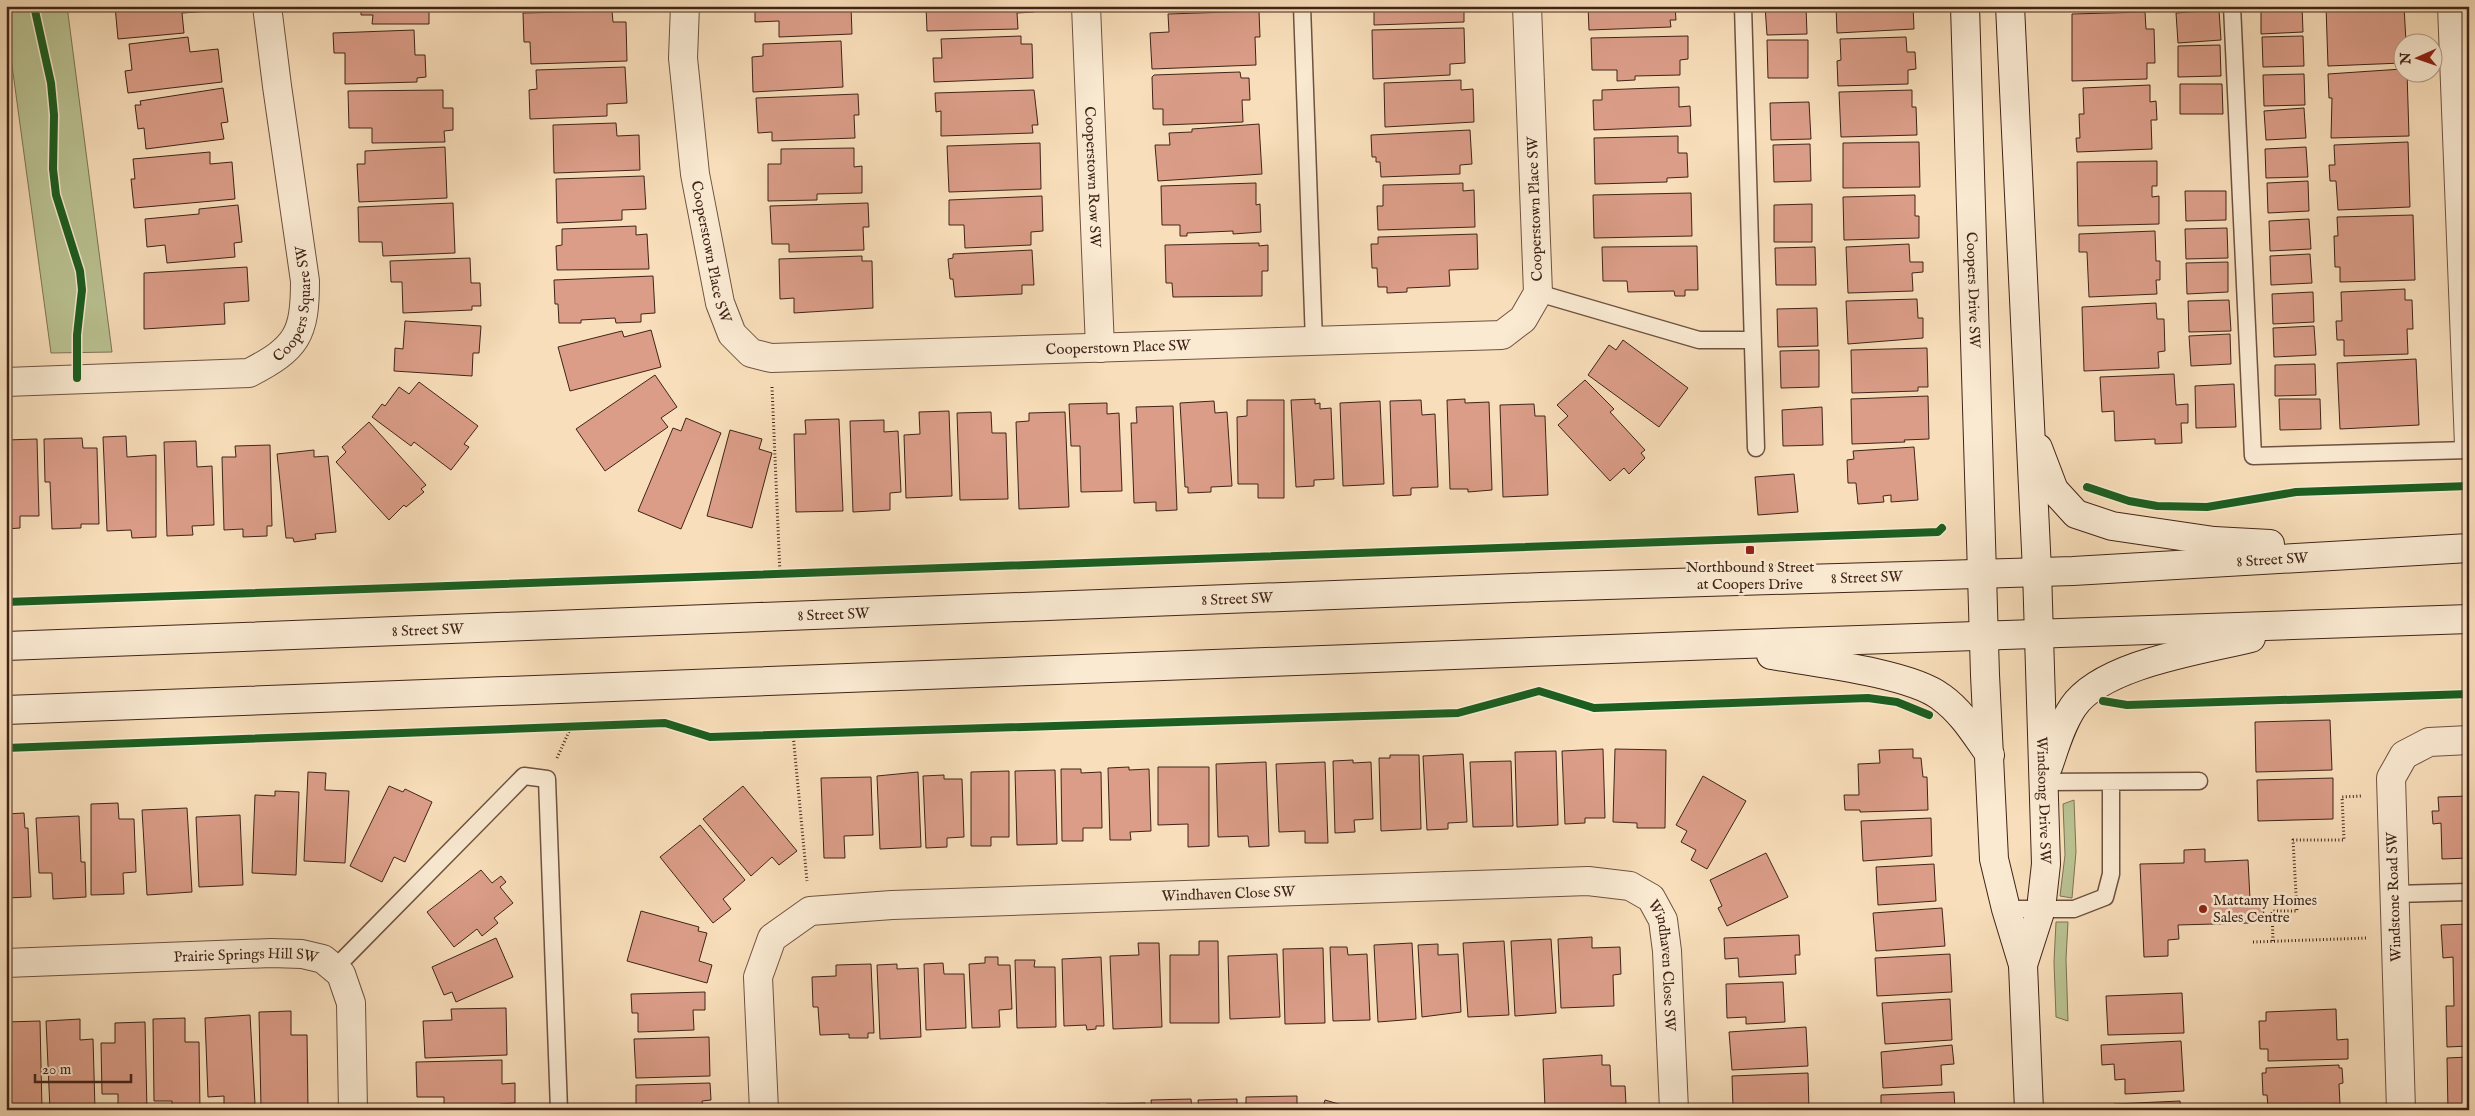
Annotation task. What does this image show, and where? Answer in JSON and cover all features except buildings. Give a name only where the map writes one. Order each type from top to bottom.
[{"type":"street","name":"Coopers Square SW","points":[[6,382],[249,373],[278,358],[298,335],[305,308],[306,281],[277,86],[268,6]]},
{"type":"street","name":"Cooperstown Place SW","points":[[686,6],[683,58],[695,174],[720,303],[732,334],[751,353],[771,358],[1502,335],[1523,320],[1538,293],[1527,6]]},
{"type":"street","name":"Cooperstown Row SW","points":[[1086,6],[1100,348]]},
{"type":"street","name":"Coopers Drive SW","points":[[1965,6],[1984,636]]},
{"type":"street","points":[[2010,6],[2036,571]]},
{"type":"street","points":[[2452,6],[2469,445]]},
{"type":"street","points":[[2030,428],[2054,490],[2076,514],[2112,526],[2214,541],[2391,552]]},
{"type":"street","name":"8 Street SW","points":[[6,646],[1541,587],[2036,571],[2469,548]]},
{"type":"street","name":"Windsong Drive SW","points":[[2023,965],[2041,909],[2046,864],[2036,571]]},
{"type":"street","points":[[6,710],[1716,645],[2469,619]]},
{"type":"street","points":[[2043,782],[2058,736],[2074,706],[2094,685],[2130,668],[2304,624]]},
{"type":"street","name":"Windsong Drive SW","points":[[1984,636],[1994,859],[2006,909],[2023,965],[2030,1110]]},
{"type":"street","points":[[1716,645],[1904,680],[1940,695],[1962,715],[1990,756]]},
{"type":"street","name":"Windstone Road SW","points":[[2401,1110],[2391,778],[2404,755],[2429,742],[2469,740]]},
{"type":"street","name":"Windhaven Close SW","points":[[810,911],[892,905],[1588,881],[1630,886],[1650,898],[1662,920],[1667,951],[1674,1110]]},
{"type":"street","points":[[764,1110],[758,978],[772,938],[810,911]]},
{"type":"street","name":"Prairie Springs Hill SW","points":[[6,963],[271,953],[302,954],[323,959],[342,974],[351,1003],[353,1110]]},
{"type":"lane","points":[[1302,6],[1314,342]]},
{"type":"lane","points":[[1743,6],[1756,448]]},
{"type":"lane","points":[[2232,6],[2253,456],[2469,450]]},
{"type":"lane","points":[[1538,293],[1699,340],[1752,340]]},
{"type":"lane","points":[[335,968],[524,776],[547,779],[559,1110]]},
{"type":"lane","points":[[2043,782],[2199,781]]},
{"type":"lane","points":[[2006,909],[2074,909],[2105,897],[2111,874],[2111,782]]},
{"type":"lane","points":[[2394,894],[2469,892]]},
{"type":"path","points":[[771,358],[780,574]]},
{"type":"path","points":[[770,574],[790,574]]},
{"type":"path","points":[[547,779],[572,725]]},
{"type":"path","points":[[562,726],[581,725]]},
{"type":"path","points":[[793,734],[810,911]]},
{"type":"path","points":[[784,735],[802,734]]},
{"type":"path","points":[[2273,941],[2272,912],[2297,911],[2293,840],[2344,840],[2342,797],[2392,796]]},
{"type":"path","points":[[2253,942],[2396,937]]},
{"type":"green space","points":[[6,6],[67,6],[112,352],[51,353],[6,21]]},
{"type":"green space","points":[[2074,800],[2076,852],[2072,898],[2060,896],[2065,855],[2063,804]]},
{"type":"green space","points":[[2056,922],[2068,922],[2066,959],[2068,1021],[2056,1017],[2054,962]]},
{"type":"cycle path","points":[[34,6],[51,83],[54,115],[53,169],[56,195],[80,271],[82,290],[77,335],[77,378]]},
{"type":"cycle path","points":[[2087,487],[2129,501],[2157,506],[2207,507],[2296,492],[2469,486]]},
{"type":"cycle path","points":[[6,602],[1938,532],[1942,528]]},
{"type":"cycle path","points":[[6,748],[665,723],[710,737],[1458,713],[1539,691],[1594,708],[1868,698],[1897,702],[1929,715]]},
{"type":"cycle path","points":[[2103,701],[2127,705],[2469,694]]},
{"type":"place","name":"Northbound 8 Street at Coopers Drive","points":[[1750,550]]},
{"type":"place","name":"Mattamy Homes Sales Centre","points":[[2203,909]]}]
